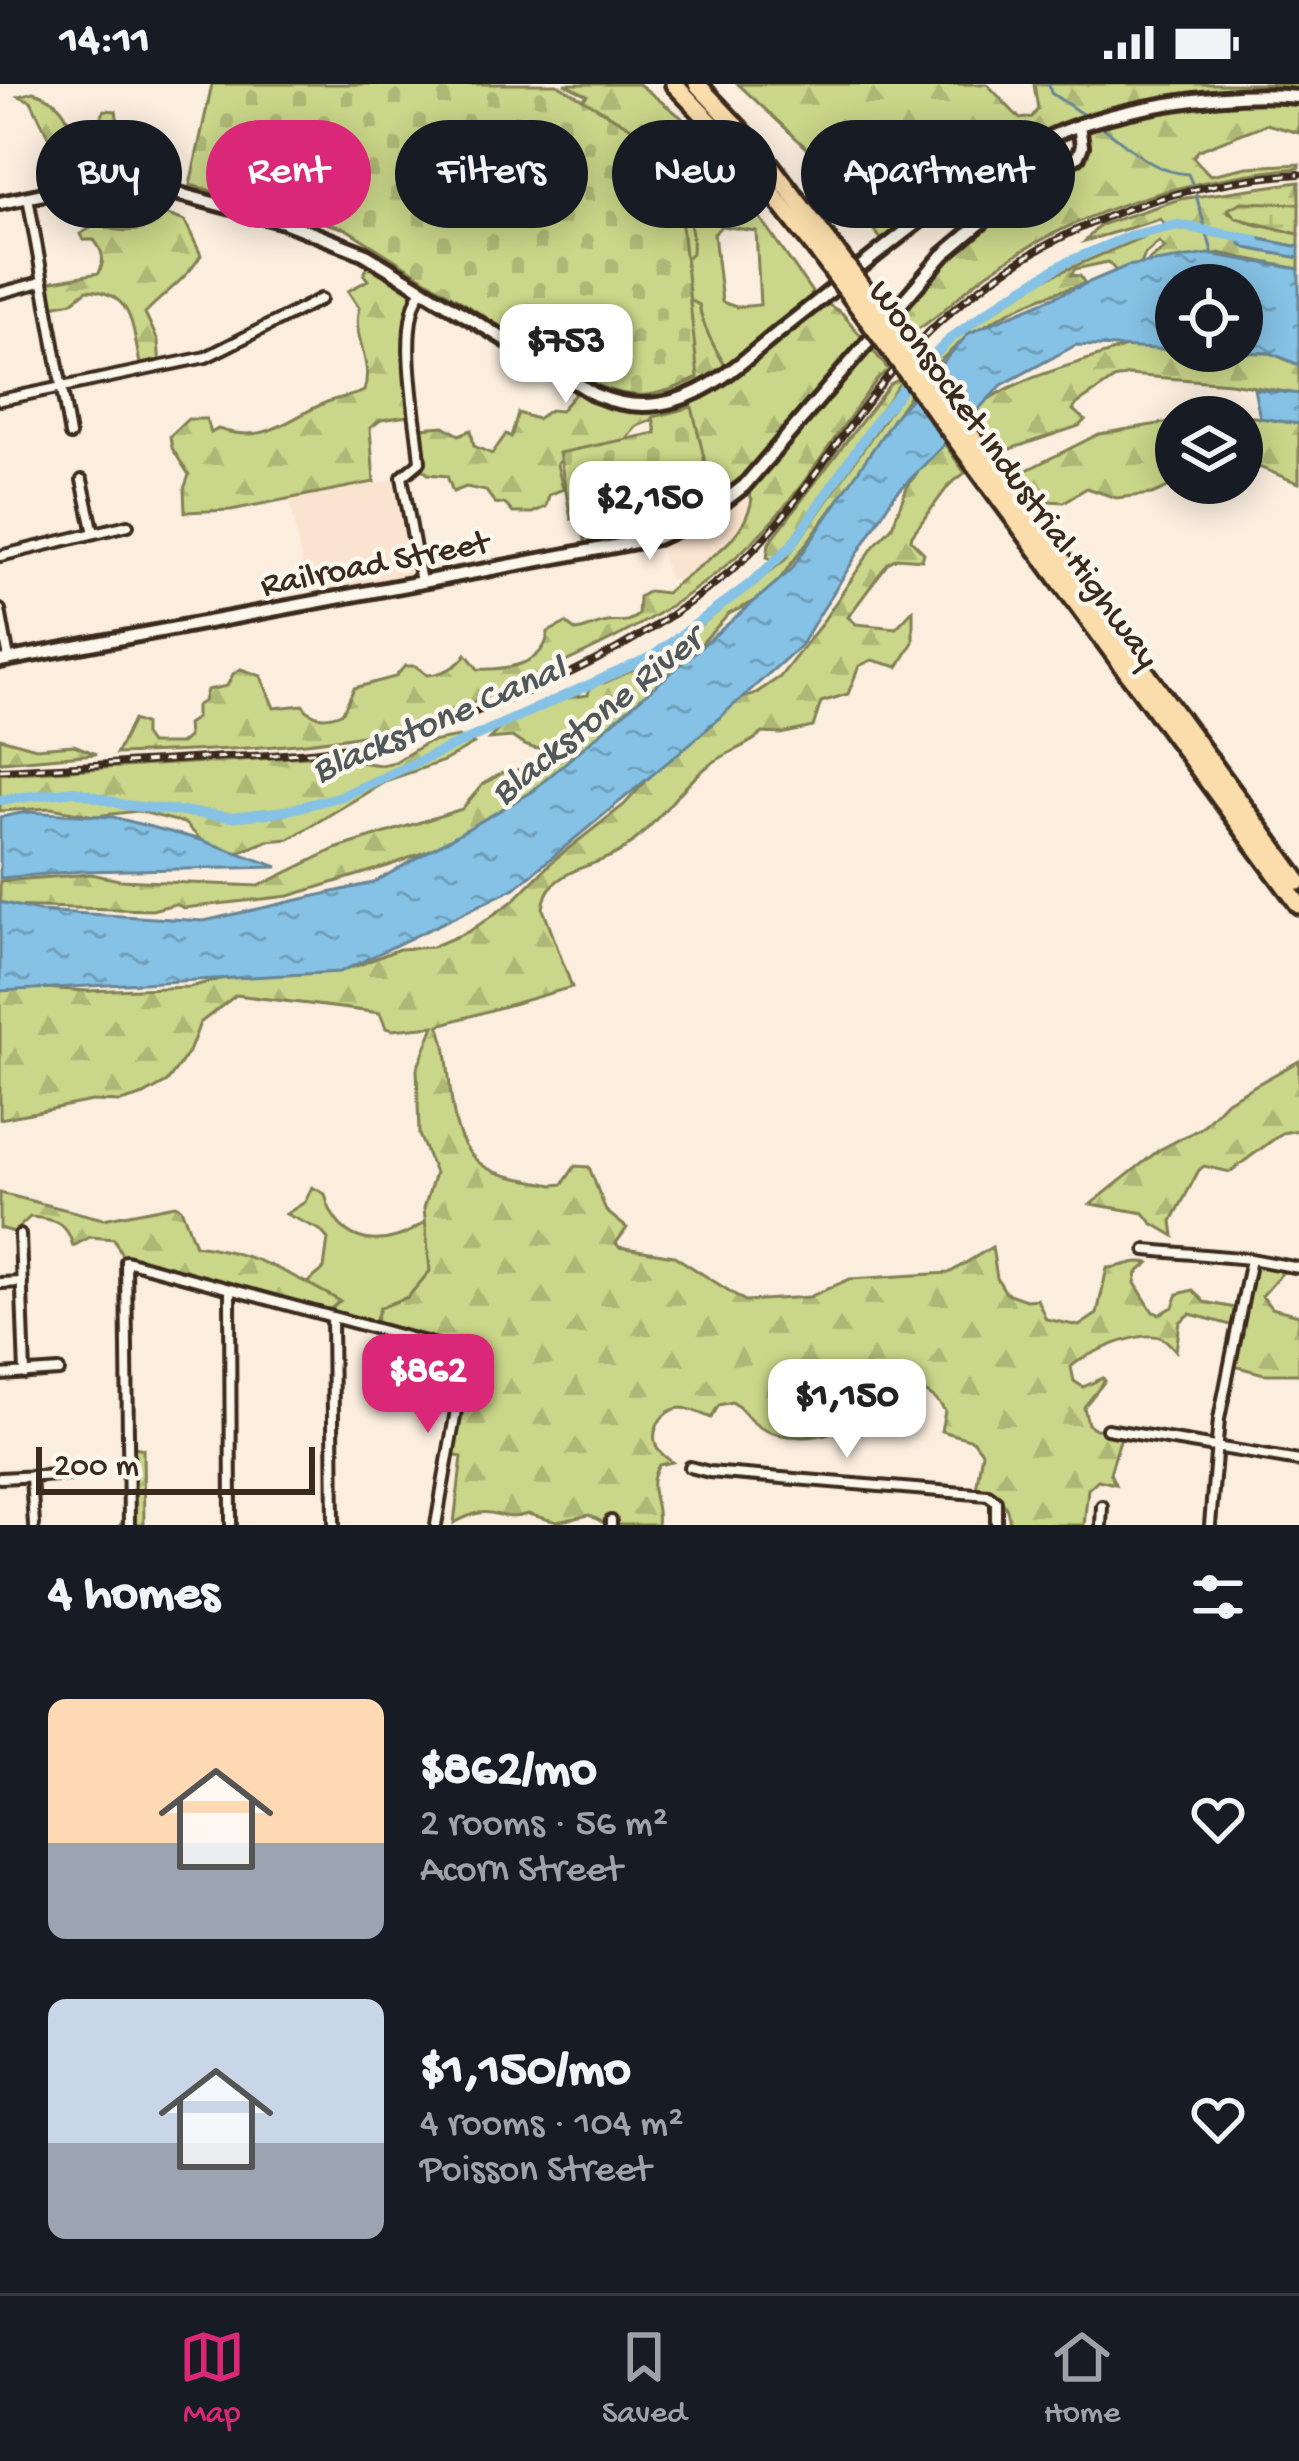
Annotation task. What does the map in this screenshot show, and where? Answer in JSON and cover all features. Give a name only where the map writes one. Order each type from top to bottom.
[{"type":"highway","name":"Woonsocket Industrial Highway","points":[[674,84],[822,245]]},
{"type":"highway","name":"Woonsocket Industrial Highway","points":[[697,84],[758,149],[822,245],[1100,623],[1299,905]]},
{"type":"highway","name":"Woonsocket Industrial Highway","points":[[1100,623],[1299,882]]},
{"type":"main road","points":[[0,202],[116,182],[166,188],[344,244],[596,395],[629,404],[676,400],[724,375],[1000,165],[1079,125],[1174,105],[1299,98]]},
{"type":"main road","name":"Railroad Street","points":[[5,660],[657,538],[704,518],[744,486],[962,237],[1007,200],[1078,156],[1082,146],[1079,125]]},
{"type":"street","points":[[28,197],[70,435]]},
{"type":"street","points":[[0,292],[40,282]]},
{"type":"street","points":[[421,582],[402,477],[420,462],[411,338],[412,313],[422,290]]},
{"type":"street","points":[[0,400],[206,357],[321,299]]},
{"type":"street","points":[[82,480],[94,533]]},
{"type":"street","points":[[0,556],[128,524]]},
{"type":"street","points":[[0,610],[5,660]]},
{"type":"street","points":[[20,1235],[25,1373]]},
{"type":"street","points":[[1146,1250],[1251,1258],[1299,1268]]},
{"type":"street","points":[[1210,1525],[1216,1445],[1251,1258]]},
{"type":"street","points":[[129,1525],[126,1261],[466,1353],[436,1525]]},
{"type":"street","points":[[0,1283],[22,1282]]},
{"type":"street","points":[[230,1291],[231,1525]]},
{"type":"street","points":[[332,1316],[334,1525]]},
{"type":"street","points":[[0,1375],[59,1371]]},
{"type":"street","points":[[1107,1430],[1299,1461]]},
{"type":"street","points":[[690,1467],[993,1496],[996,1525]]},
{"type":"street","points":[[0,1478],[78,1474]]},
{"type":"street","points":[[31,1476],[34,1525]]},
{"type":"street","points":[[1101,1525],[1102,1506]]},
{"type":"shaded area","points":[[400,479],[418,578],[308,598],[290,499]]},
{"type":"shaded area","points":[[744,485],[752,499],[749,520],[687,578],[669,579],[656,534]]},
{"type":"green space","points":[[212,84],[557,84],[618,120],[612,120],[612,228],[682,228],[698,378],[654,394],[601,387],[342,228],[371,228],[371,120],[206,120],[206,190],[190,185]]},
{"type":"green space","points":[[564,84],[639,84],[684,120],[612,122],[580,103],[587,95]]},
{"type":"green space","points":[[738,84],[987,84],[1020,119],[1032,117],[1038,109],[1034,84],[1299,84],[1299,133],[1266,124],[1199,150],[1193,157],[1210,175],[1247,167],[1299,164],[1299,168],[1177,188],[1075,224],[1075,147],[1081,136],[1075,120],[801,120],[801,143]]},
{"type":"green space","points":[[33,92],[44,96],[59,106],[67,120],[40,120],[31,101],[19,96]]},
{"type":"green space","points":[[104,110],[116,111],[118,120],[101,120]]},
{"type":"green space","points":[[1299,182],[1299,204],[1228,212],[1253,224],[1299,234],[1299,247],[1246,236],[1299,258],[1299,269],[1219,253],[1155,264],[1147,270],[1149,260],[1165,248],[1159,242],[1145,254],[1140,267],[1116,271],[1108,262],[1075,269],[1071,275],[1080,276],[1081,285],[998,318],[960,343],[928,374],[924,369],[951,340],[1037,282],[1157,231],[1164,223],[1160,219],[1085,241],[1100,225],[1180,199]]},
{"type":"green space","points":[[1242,202],[1299,204],[1299,234],[1236,218],[1228,209]]},
{"type":"green space","points":[[185,221],[201,255],[145,313],[158,341],[160,365],[141,368],[129,317],[115,298],[87,290],[72,302],[47,307],[42,283],[99,273],[99,248],[80,234],[90,228],[182,228]]},
{"type":"green space","points":[[675,228],[691,228],[692,253],[673,270],[681,295],[699,305],[726,367],[817,298],[842,313],[889,370],[757,537],[702,585],[608,641],[479,700],[388,730],[253,748],[116,754],[133,720],[144,724],[150,744],[180,744],[188,737],[187,724],[196,718],[196,706],[204,701],[207,690],[227,686],[241,669],[261,676],[274,708],[303,705],[316,716],[327,717],[343,712],[354,688],[395,677],[405,666],[416,666],[427,675],[454,666],[466,654],[478,669],[500,668],[532,658],[546,643],[548,632],[566,623],[576,631],[638,615],[639,597],[649,591],[666,593],[729,541],[740,529],[752,499],[744,485],[708,509],[649,536],[586,545],[577,498],[657,482],[667,414],[637,426],[624,441],[564,455],[557,464],[563,489],[549,495],[546,507],[532,513],[513,513],[505,504],[495,503],[486,491],[466,487],[453,492],[447,476],[428,474],[414,462],[420,428],[444,426],[459,435],[471,430],[474,446],[492,454],[506,434],[511,437],[518,413],[537,419],[550,410],[560,411],[583,385],[633,399],[656,398],[653,374]]},
{"type":"green space","points":[[679,228],[719,228],[714,234],[722,302],[736,307],[760,305],[756,231],[735,228],[767,228],[816,298],[725,368],[699,305],[680,295]]},
{"type":"green space","points":[[872,228],[908,228],[885,244]]},
{"type":"green space","points":[[971,228],[1066,228],[992,270],[911,333],[897,308]]},
{"type":"green space","points":[[369,261],[420,287],[410,337],[415,415],[381,420],[370,428],[374,482],[231,510],[185,512],[189,475],[170,436],[188,419],[206,419],[211,433],[218,429],[264,432],[327,402],[364,391],[359,308],[348,291],[368,280],[364,275]]},
{"type":"green space","points":[[1134,344],[1155,344],[1155,372],[1263,372],[1263,353],[1299,365],[1299,394],[1230,383],[1128,375],[1114,379],[1077,404],[1073,410],[1085,420],[1079,426],[998,453],[968,413],[1027,380]]},
{"type":"green space","points":[[904,377],[784,550],[772,560],[767,557],[769,543],[890,384]]},
{"type":"green space","points":[[910,382],[913,390],[854,479],[769,594],[729,614],[600,752],[476,833],[289,896],[184,908],[175,904],[152,910],[0,906],[0,881],[91,874],[119,880],[259,886],[335,849],[462,809],[483,784],[504,772],[544,766],[570,755],[580,732],[538,749],[512,737],[489,739],[521,715],[588,695],[591,683],[604,683],[657,659],[786,559]]},
{"type":"green space","points":[[692,407],[710,483],[571,519],[559,453],[656,433],[653,417]]},
{"type":"green space","points":[[1263,418],[1299,424],[1299,483],[1263,469]]},
{"type":"green space","points":[[1155,425],[1155,493],[1116,498],[1087,488],[1064,502],[1048,501],[1038,507],[1015,476],[1099,434]]},
{"type":"green space","points":[[941,439],[965,473],[949,485],[912,535],[911,540],[924,553],[922,560],[897,558],[888,563],[848,617],[856,624],[896,628],[913,610],[913,642],[898,667],[872,660],[859,666],[848,694],[821,702],[813,727],[763,733],[722,757],[696,776],[633,842],[551,887],[543,909],[572,987],[439,1025],[455,1122],[472,1156],[502,1174],[553,1185],[563,1184],[575,1166],[589,1167],[606,1211],[627,1228],[616,1243],[619,1247],[674,1256],[745,1301],[809,1297],[850,1279],[949,1273],[992,1247],[997,1278],[1006,1293],[1037,1299],[1046,1319],[1079,1326],[1097,1314],[1107,1268],[1149,1263],[1137,1273],[1135,1283],[1153,1312],[1160,1314],[1173,1307],[1178,1294],[1193,1290],[1204,1302],[1235,1308],[1248,1258],[1299,1263],[1299,1273],[1283,1272],[1262,1296],[1271,1308],[1299,1315],[1299,1374],[1264,1374],[1226,1364],[1231,1325],[1190,1314],[1180,1322],[1176,1351],[1162,1338],[1141,1337],[1078,1361],[1071,1367],[1074,1381],[1083,1387],[1105,1381],[1084,1407],[1088,1424],[1123,1430],[1110,1473],[1115,1484],[1098,1480],[1088,1489],[1084,1525],[1010,1525],[1001,1500],[976,1490],[982,1452],[973,1440],[941,1431],[945,1411],[929,1394],[890,1385],[881,1401],[880,1431],[853,1417],[836,1421],[829,1433],[779,1434],[760,1427],[732,1402],[719,1405],[711,1418],[685,1408],[669,1412],[655,1434],[658,1449],[672,1462],[659,1465],[653,1481],[657,1525],[608,1525],[589,1515],[557,1522],[528,1514],[487,1513],[454,1523],[462,1457],[450,1455],[460,1374],[437,1345],[372,1330],[380,1308],[408,1297],[430,1271],[424,1208],[435,1173],[419,1135],[417,1069],[434,1026],[392,1030],[386,1028],[380,1013],[236,995],[200,1023],[189,1052],[167,1082],[144,1095],[0,1119],[0,985],[87,991],[190,987],[220,979],[354,967],[399,949],[432,947],[470,931],[513,901],[555,859],[624,805],[662,763],[731,701],[753,695],[780,677],[892,527],[907,487]]},
{"type":"green space","points":[[458,737],[474,744],[444,761],[388,780],[289,839],[267,841],[230,856],[217,855],[184,823],[138,811],[95,816],[51,808],[0,811],[0,774],[310,756],[381,765],[426,743]]},
{"type":"green space","points":[[0,738],[36,748],[74,745],[96,754],[0,762]]},
{"type":"green space","points":[[1299,1061],[1299,1130],[1282,1133],[1230,1172],[1204,1166],[1199,1170],[1172,1221],[1174,1236],[1144,1213],[1091,1204],[1159,1150],[1201,1128],[1227,1101]]},
{"type":"green space","points":[[312,1187],[325,1194],[341,1225],[366,1239],[396,1237],[427,1220],[430,1271],[408,1297],[380,1308],[372,1330],[325,1316],[339,1301],[307,1283],[324,1269],[328,1239],[320,1230],[286,1214],[305,1202]]},
{"type":"green space","points":[[0,1193],[103,1219],[175,1205],[181,1208],[195,1245],[253,1259],[340,1301],[326,1313],[146,1260],[129,1270],[114,1239],[90,1237],[73,1246],[63,1227],[30,1217],[14,1232],[0,1228]]},
{"type":"green space","points":[[127,1445],[143,1449],[144,1525],[120,1525],[128,1515]]},
{"type":"water","points":[[1246,236],[1299,247],[1299,258],[1246,248],[1240,243]]},
{"type":"water","points":[[1209,254],[1299,269],[1299,365],[1263,353],[1263,264],[1155,264],[1155,349],[1076,345],[1002,385],[893,497],[800,646],[515,888],[340,972],[0,991],[0,902],[39,911],[204,921],[373,883],[530,793],[791,570],[896,415],[969,333],[1127,266]]},
{"type":"water","points":[[1254,389],[1299,394],[1299,424],[1263,418],[1263,396],[1255,396]]},
{"type":"water","points":[[27,812],[113,817],[278,867],[82,871],[0,878],[0,817]]},
{"type":"waterway","points":[[1049,84],[1051,93],[1085,116]]},
{"type":"waterway","points":[[1102,127],[1152,164],[1188,174],[1192,183]]},
{"type":"waterway","points":[[1196,195],[1213,255]]},
{"type":"waterway","name":"Blackstone Canal","points":[[0,800],[75,791],[124,805],[231,817],[285,811],[342,796],[653,656],[754,581],[791,546],[910,380],[951,338],[1005,299],[1065,263],[1129,236],[1178,225],[1255,240]]},
{"type":"railway","points":[[0,770],[335,749],[465,716],[553,681],[634,639],[742,561],[782,518],[888,376],[974,293],[1022,260],[1072,232],[1182,192],[1299,174]]},
{"type":"water label","name":"Blackstone River","points":[[594,713]]}]
